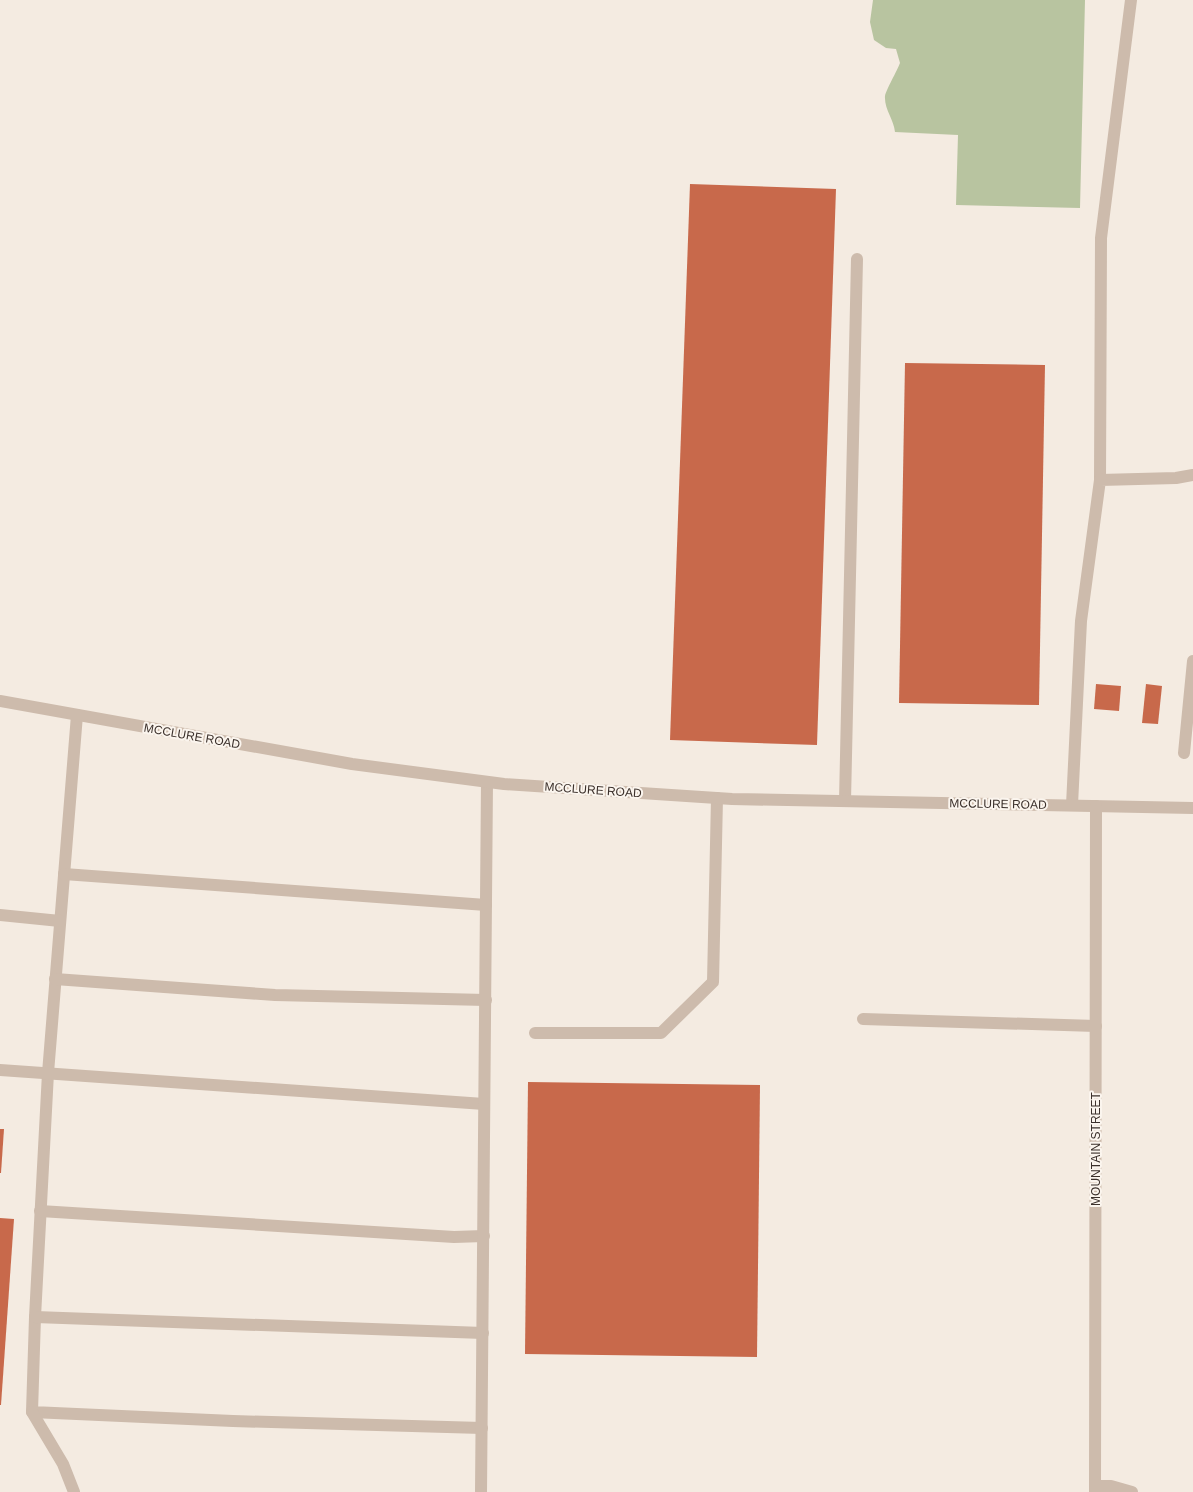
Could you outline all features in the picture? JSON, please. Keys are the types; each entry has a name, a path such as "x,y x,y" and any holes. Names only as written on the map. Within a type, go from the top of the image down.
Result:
{"street":[{"path":"1072,805 1081,621 1100,480 1101,238 1131,0"},
{"path":"845,801 857,258"},
{"path":"1100,480 1176,478 1193,475"},
{"path":"1184,753 1193,661"},
{"name":"MCCLURE ROAD","path":"0,701 352,764 504,784 717,798 1193,808"},
{"path":"74,1492 62,1464 32,1412 48,1073 77,715"},
{"path":"481,1492 487,782"},
{"path":"536,1033 661,1033 713,982 717,798"},
{"name":"MOUNTAIN STREET","path":"1095,1489 1096,806"},
{"path":"64,874 486,905"},
{"path":"0,915 60,921"},
{"path":"55,979 275,995 486,1000"},
{"path":"862,1019 1096,1026"},
{"path":"0,1070 484,1104"},
{"path":"40,1211 454,1237 484,1236"},
{"path":"35,1317 483,1333"},
{"path":"32,1412 233,1421 482,1428"},
{"path":"1095,1489 1111,1486 1132,1492"}],"green space":[{"path":"873,0 1085,0 1080,208 956,205 958,135 895,132 885,96 900,63 896,49 886,48 874,40 870,22"}],"building":[{"path":"690,184 836,189 817,745 670,740"},
{"path":"905,363 1045,365 1039,705 899,703"},
{"path":"1096,684 1121,686 1119,711 1094,709"},
{"path":"1146,684 1162,686 1158,724 1142,723"},
{"path":"528,1082 760,1085 757,1357 525,1354"},
{"path":"0,1129 4,1129 1,1173 0,1173"},
{"path":"0,1218 14,1219 1,1405 0,1405"}]}
